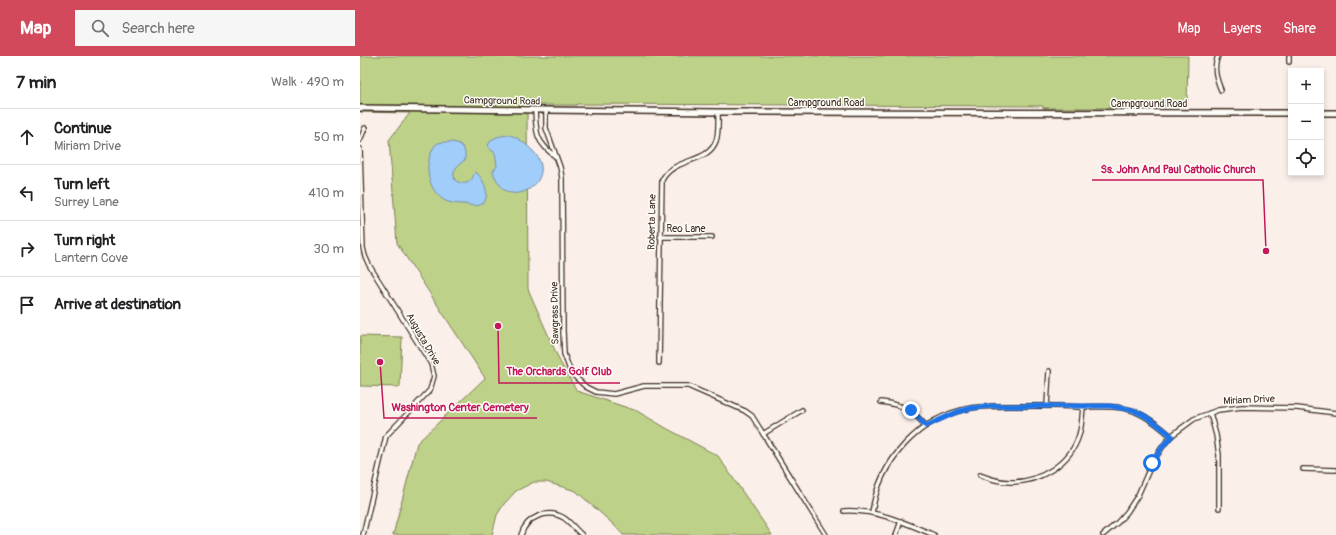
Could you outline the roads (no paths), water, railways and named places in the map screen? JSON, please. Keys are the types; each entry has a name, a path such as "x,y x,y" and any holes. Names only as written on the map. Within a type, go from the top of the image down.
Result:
{"street":[{"path":"1218,56 1216,60 1215,76 1220,90"},
{"path":"1289,56 1289,62"},
{"name":"Campground Road","path":"360,108 718,112 1288,113"},
{"path":"535,110 536,126 540,141 546,150 556,157"},
{"name":"Sawgrass Drive","path":"546,110 546,128 556,152 562,178 564,354 571,373 586,387 605,394 622,393 644,386 688,386 745,411 752,416 826,535"},
{"name":"Roberta Lane","path":"659,363 662,180 670,168 698,157 711,149 716,140 718,112"},
{"path":"1324,113 1336,113"},
{"path":"360,140 365,128"},
{"path":"540,141 549,138"},
{"name":"Augusta Drive","path":"360,149 361,211 363,248 365,256 369,265 430,364 434,376 430,390 386,436 363,535"},
{"name":"Reo Lane","path":"660,238 712,237"},
{"path":"1047,406 1049,372"},
{"path":"881,402 894,404 911,410 926,426"},
{"path":"872,513 876,491 892,459 902,447 926,426 957,412 972,408 1110,406 1133,410 1158,425 1172,436"},
{"path":"980,475 991,479 1018,482 1042,475 1059,466 1070,452 1079,435 1083,407"},
{"name":"Miriam Drive","path":"1103,535 1127,512 1138,495 1158,453 1172,436 1194,419 1226,408 1242,407 1297,408 1336,413"},
{"path":"763,434 802,410"},
{"path":"1210,413 1216,435 1219,455 1218,508"},
{"path":"1303,468 1336,470"},
{"path":"844,511 872,513 901,521 934,535"},
{"path":"521,535 527,523 534,517 544,514 554,514 564,518 582,535"},
{"path":"896,535 901,521"}],"water":[{"path":"510,135 533,151 540,161 541,171 538,180 532,187 524,192 515,193 507,191 500,185 493,171 497,166 495,153 488,146 489,143 494,138"},
{"path":"451,142 461,145 465,153 465,160 458,166 454,173 455,180 460,183 467,183 472,179 475,172 478,174 483,182 486,192 485,201 482,204 473,206 449,202 443,200 433,188 428,170 431,153 438,143"}],"place":[{"name":"Ss. John And Paul Catholic Church","path":"1266,251"},
{"name":"The Orchards Golf Club","path":"498,326"},
{"name":"Washington Center Cemetery","path":"380,362"}]}
